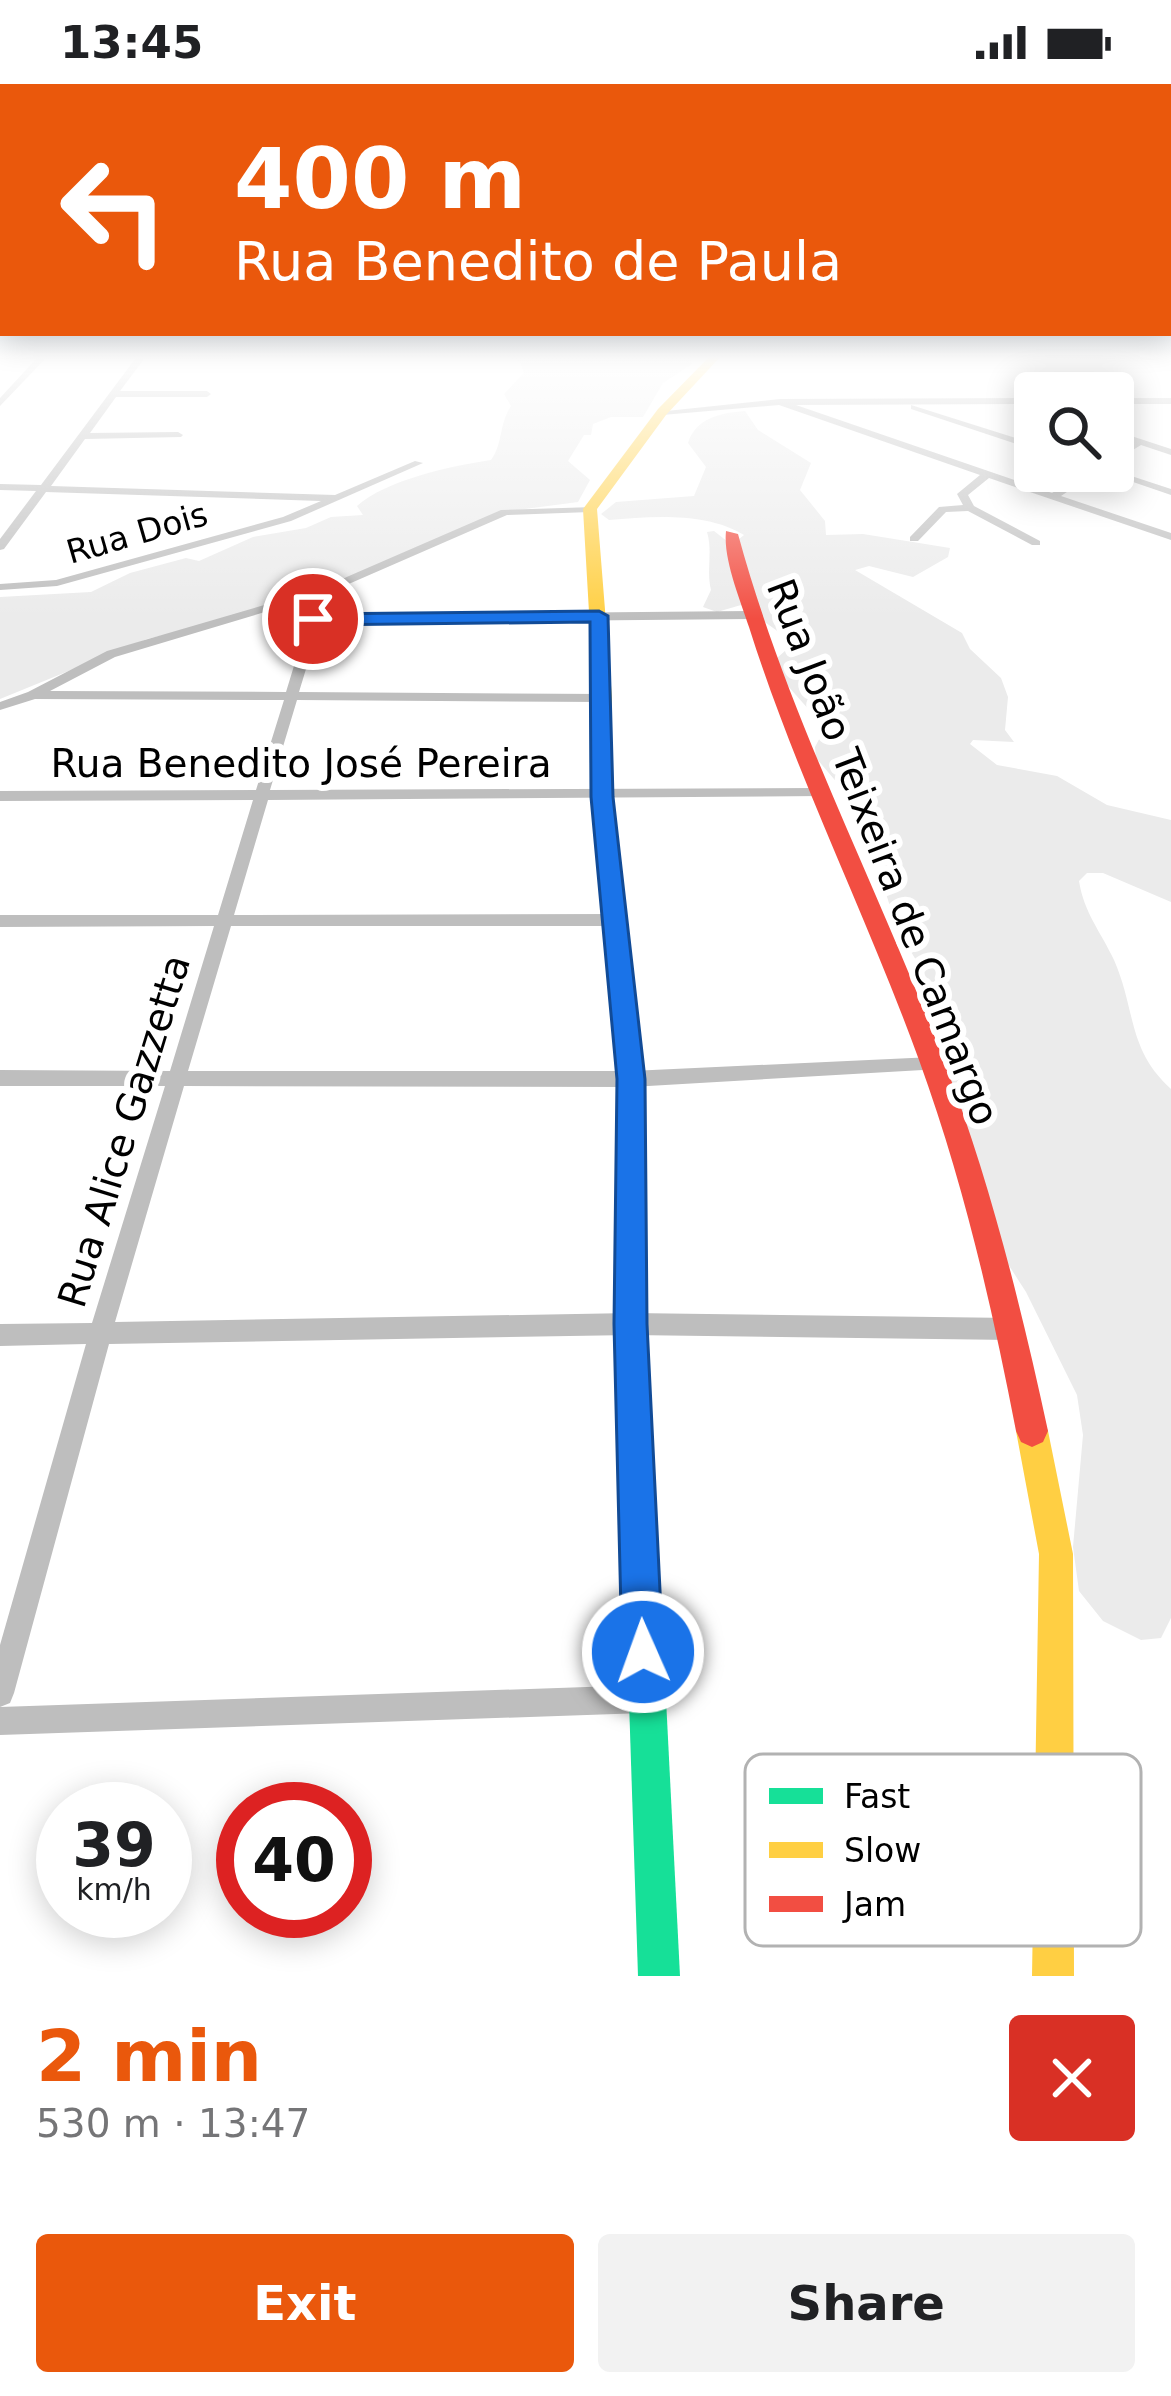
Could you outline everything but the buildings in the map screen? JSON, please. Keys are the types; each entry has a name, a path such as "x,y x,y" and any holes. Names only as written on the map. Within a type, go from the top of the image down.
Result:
{"street":[{"path":"0,547 79,443"},
{"path":"639,443 590,509 603,698 602,797 631,1079 631,1324 658,1976"},
{"path":"897,443 1171,537"},
{"name":"Rua Dois","path":"0,587 58,584 286,519 418,463"},
{"path":"970,508 962,494 986,475"},
{"path":"1134,480 1171,492"},
{"path":"0,488 340,498"},
{"path":"1054,496 1060,492"},
{"path":"914,538 943,509 970,508 1036,543"},
{"path":"0,706 33,695 111,654 323,591 505,512 590,509"},
{"name":"Rua João Teixeira de Camargo","path":"730,534 749,615 817,793 857,878 932,1064 1012,1329 1056,1555 1055,1754"},
{"name":"Rua Alice Gazzetta","path":"0,1693 100,1334 181,1077 323,591"},
{"path":"313,619 749,615"},
{"path":"33,695 603,698"},
{"name":"Rua Benedito José Pereira","path":"0,796 817,793"},
{"path":"0,921 616,920"},
{"path":"0,1078 631,1079 932,1064"},
{"path":"0,1335 631,1324 1012,1329"},
{"path":"0,1721 644,1699"},
{"name":"Rua João Teixeira de Camargo","path":"1054,1946 1054,1976"}],"shaded area":[{"path":"499,443 579,443 568,461 590,480 578,502 502,512 371,571 305,588 261,612 147,639 0,699 0,597 91,592 130,573 186,558 199,561 253,537 306,528 331,517 363,515 357,506 369,497 439,470 491,460"},
{"path":"688,443 779,443 811,463 800,490 825,521 826,535 863,534 950,548 948,557 913,577 869,566 855,570 962,633 970,649 1001,678 1008,697 1005,730 1014,742 973,740 970,744 997,765 1057,776 1107,805 1171,820 1171,902 1103,873 1087,873 1079,881 1121,978 1139,1044 1171,1089 1171,1618 1161,1638 1141,1640 1103,1621 1079,1591 1073,1547 1083,1435 1077,1395 1026,1292 970,1205 941,1103 949,1036 920,993 916,960 897,929 866,829 846,793 816,758 815,747 825,728 773,669 777,658 794,643 741,605 717,612 703,607 711,590 707,532 714,531 732,545 744,535 696,519 609,520 601,514 616,502 694,496 706,467"}],"traffic: fast":[{"path":"631,1303 659,1976"}],"traffic: slow":[{"path":"631,1303 631,1079 602,797 603,698 590,509 639,443"},
{"path":"1032,1431 1056,1554 1055,1754"},
{"path":"1053,1946 1053,1976"}],"traffic: jam":[{"path":"731,534 795,735 948,1106 990,1244 1032,1431"}],"route":[{"path":"313,619 599,616 602,797 631,1079 631,1324 643,1652"}]}
